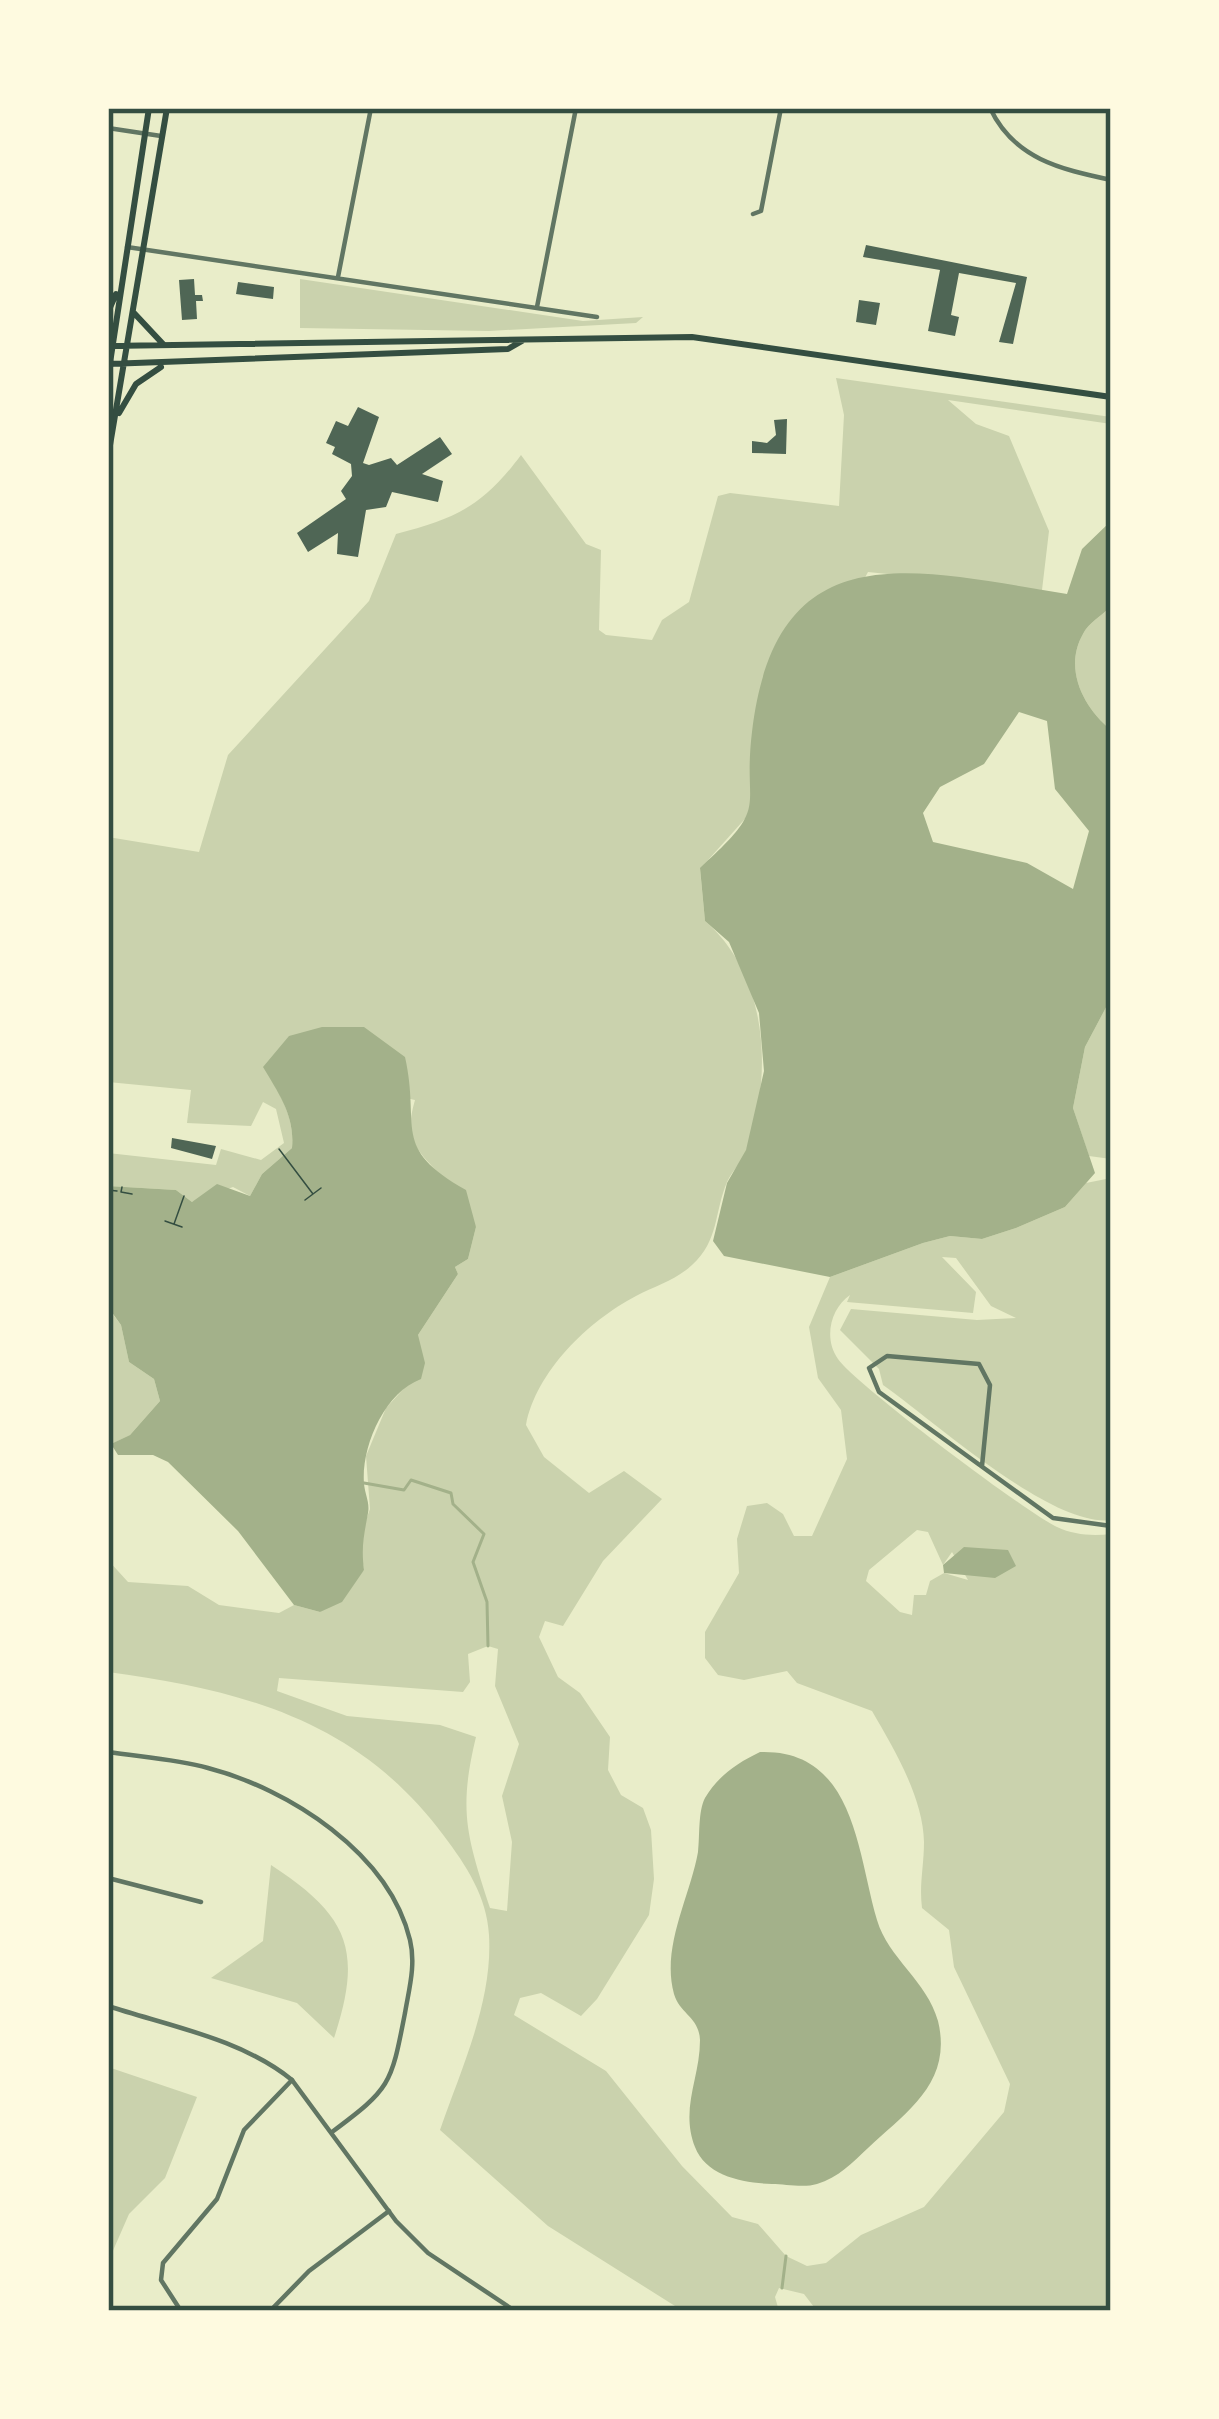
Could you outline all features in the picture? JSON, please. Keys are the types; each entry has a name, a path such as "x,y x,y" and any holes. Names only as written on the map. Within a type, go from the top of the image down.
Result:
{"main road":[{"path":"108,376 149,108"},
{"path":"108,458 166,108"},
{"path":"108,312 121,285"},
{"path":"132,306 138,322 164,344"},
{"path":"111,346 692,337 1111,397"},
{"path":"109,364 508,349 523,341"},
{"path":"115,422 136,384 164,365"}],"street":[{"path":"338,277 371,108"},
{"path":"537,307 577,108"},
{"path":"753,214 760,211 781,108"},
{"path":"990,108 1027,154 1061,169 1111,180"},
{"path":"108,128 161,136"},
{"path":"125,247 597,316"},
{"path":"982,1466 989,1385 980,1364 887,1355 869,1368 879,1392 1054,1518 1111,1526"},
{"path":"108,1752 204,1766 298,1805 341,1840 397,1908 412,1960 393,2072 384,2092 332,2132"},
{"path":"108,1878 201,1902"},
{"path":"108,2006 253,2053 292,2080 389,2211 428,2253 515,2311"},
{"path":"181,2311 161,2280 163,2263 217,2199 244,2130 292,2080"},
{"path":"270,2311 308,2271 389,2211"}],"path":[{"path":"279,1149 313,1194"},
{"path":"305,1199 321,1188"},
{"path":"108,1190 132,1194"},
{"path":"174,1224 184,1196"},
{"path":"165,1221 182,1227"}],"shaded area":[{"path":"300,279 583,321 643,317 636,323 489,331 300,328"},
{"path":"836,378 1111,417 1111,424 948,400 976,424 1009,436 1049,531 1042,590 868,572 753,783 752,811 700,869 705,921 742,969 760,1028 760,1091 746,1151 727,1182 712,1236 701,1256 679,1275 618,1307 583,1334 541,1386 526,1425 544,1457 589,1493 624,1471 662,1499 603,1561 563,1626 545,1621 539,1637 558,1677 580,1693 610,1737 608,1770 621,1795 643,1808 651,1830 654,1879 649,1915 597,1999 581,2016 541,1993 520,1998 514,2015 606,2071 682,2166 732,2217 758,2224 786,2256 807,2266 826,2263 861,2235 924,2207 1004,2112 1010,2084 954,1967 949,1930 922,1908 924,1842 919,1808 872,1711 797,1683 787,1671 744,1680 718,1675 705,1658 705,1632 739,1573 737,1539 747,1506 767,1503 783,1514 794,1536 812,1536 847,1459 841,1410 818,1378 809,1327 830,1277 923,1243 950,1236 982,1239 1016,1228 1065,1207 1086,1183 1111,1178 1111,1520 1086,1518 1058,1507 994,1469 883,1385 879,1369 840,1330 851,1309 977,1320 1016,1318 991,1306 956,1258 942,1257 976,1292 973,1313 847,1302 850,1295 838,1308 830,1333 833,1351 851,1373 1013,1498 1063,1530 1111,1534 1111,2279 1106,2285 1111,2311 817,2311 804,2294 779,2288 775,2297 779,2311 683,2311 548,2226 440,2130 474,2035 489,1960 480,1895 444,1836 375,1764 336,1738 251,1701 108,1672 108,1560 128,1582 188,1586 219,1605 279,1613 294,1605 320,1612 364,1570 359,1539 370,1509 366,1456 386,1408 408,1384 418,1335 458,1274 455,1267 468,1259 476,1227 415,1143 411,1125 415,1100 264,1067 288,1115 292,1148 262,1174 250,1196 233,1187 192,1202 176,1190 108,1186 108,1153 216,1165 221,1149 261,1160 284,1143 276,1109 263,1102 251,1126 187,1123 191,1090 108,1082 108,837 199,852 228,755 369,601 396,534 467,508 494,487 521,455 586,544 601,550 599,630 606,635 652,640 662,620 689,602 718,496 730,493 839,506 844,415","holes":["917,1530 928,1532 943,1565 952,1552 968,1580 944,1573 930,1581 926,1595 914,1595 912,1615 900,1612 866,1581 869,1570","488,1646 498,1649 495,1686 519,1744 502,1796 512,1842 507,1911 490,1908 471,1842 466,1805 476,1737 440,1725 347,1716 277,1691 279,1678 463,1692 470,1682 468,1654"]},
{"path":"1111,521 1111,606 1085,630 1075,661 1085,699 1111,730 1111,998 1085,1047 1073,1108 1095,1173 1065,1207 1016,1228 982,1239 950,1236 923,1243 830,1277 724,1256 713,1241 727,1183 746,1150 764,1071 759,1013 729,942 705,921 700,868 737,831 749,806 752,732 766,667 790,621 822,592 862,578 907,573 1067,594 1082,549","holes":["1019,712 1047,721 1055,789 1089,831 1073,889 1027,863 933,842 923,813 940,787 984,764"]},
{"path":"1111,606 1111,730 1085,699 1075,661 1085,630"},
{"path":"1111,998 1111,1159 1089,1156 1073,1108 1085,1047"},
{"path":"322,1027 364,1027 405,1057 418,1148 442,1175 466,1190 476,1227 468,1259 455,1267 458,1274 418,1335 425,1363 421,1379 396,1396 371,1438 364,1469 368,1509 364,1570 342,1602 320,1612 294,1605 238,1531 168,1462 153,1455 118,1455 111,1444 130,1435 160,1401 154,1379 129,1362 121,1325 108,1307 108,1186 176,1190 192,1202 217,1184 250,1196 262,1174 292,1148 288,1115 263,1067 289,1036"},
{"path":"108,1308 121,1325 129,1362 154,1379 160,1401 130,1435 108,1446"},
{"path":"964,1547 1008,1550 1016,1566 995,1578 944,1573 943,1565"},
{"path":"760,1752 791,1756 816,1767 833,1786 856,1836 882,1934 933,2007 941,2043 932,2079 911,2108 845,2169 812,2185 738,2180 700,2157 689,2119 699,2032 677,2001 671,1976 674,1940 698,1852 703,1803 722,1777"},
{"path":"271,1865 318,1901 343,1938 347,1981 334,2038 297,2003 211,1978 263,1941"},
{"path":"108,2067 197,2097 165,2178 129,2214 108,2262"},
{"path":"108,2262 112,2311 108,2311"}],"building":[{"path":"866,245 1027,277 1013,344 999,342 1016,283 959,273 951,315 959,317 955,336 928,331 940,270 863,257"},
{"path":"194,279 195,295 202,295 203,301 196,301 197,319 182,320 179,280"},
{"path":"238,282 274,287 273,299 236,294"},
{"path":"859,300 880,303 876,325 856,322"},
{"path":"358,407 379,417 363,463 391,458 397,465 440,437 452,454 422,474 443,481 438,502 392,492 386,507 366,510 358,557 337,554 338,533 308,552 297,533 346,499 341,491 352,476 351,464 332,454 335,447 326,443 336,421 348,426"},
{"path":"787,419 786,454 752,453 752,441 767,443 776,435 774,420"},
{"path":"172,1138 216,1146 212,1159 171,1148"}],"waterway":[{"path":"364,1483 404,1490 411,1480 451,1493 453,1504 484,1534 473,1562 487,1602 488,1646"},
{"path":"782,2288 786,2256"}]}
